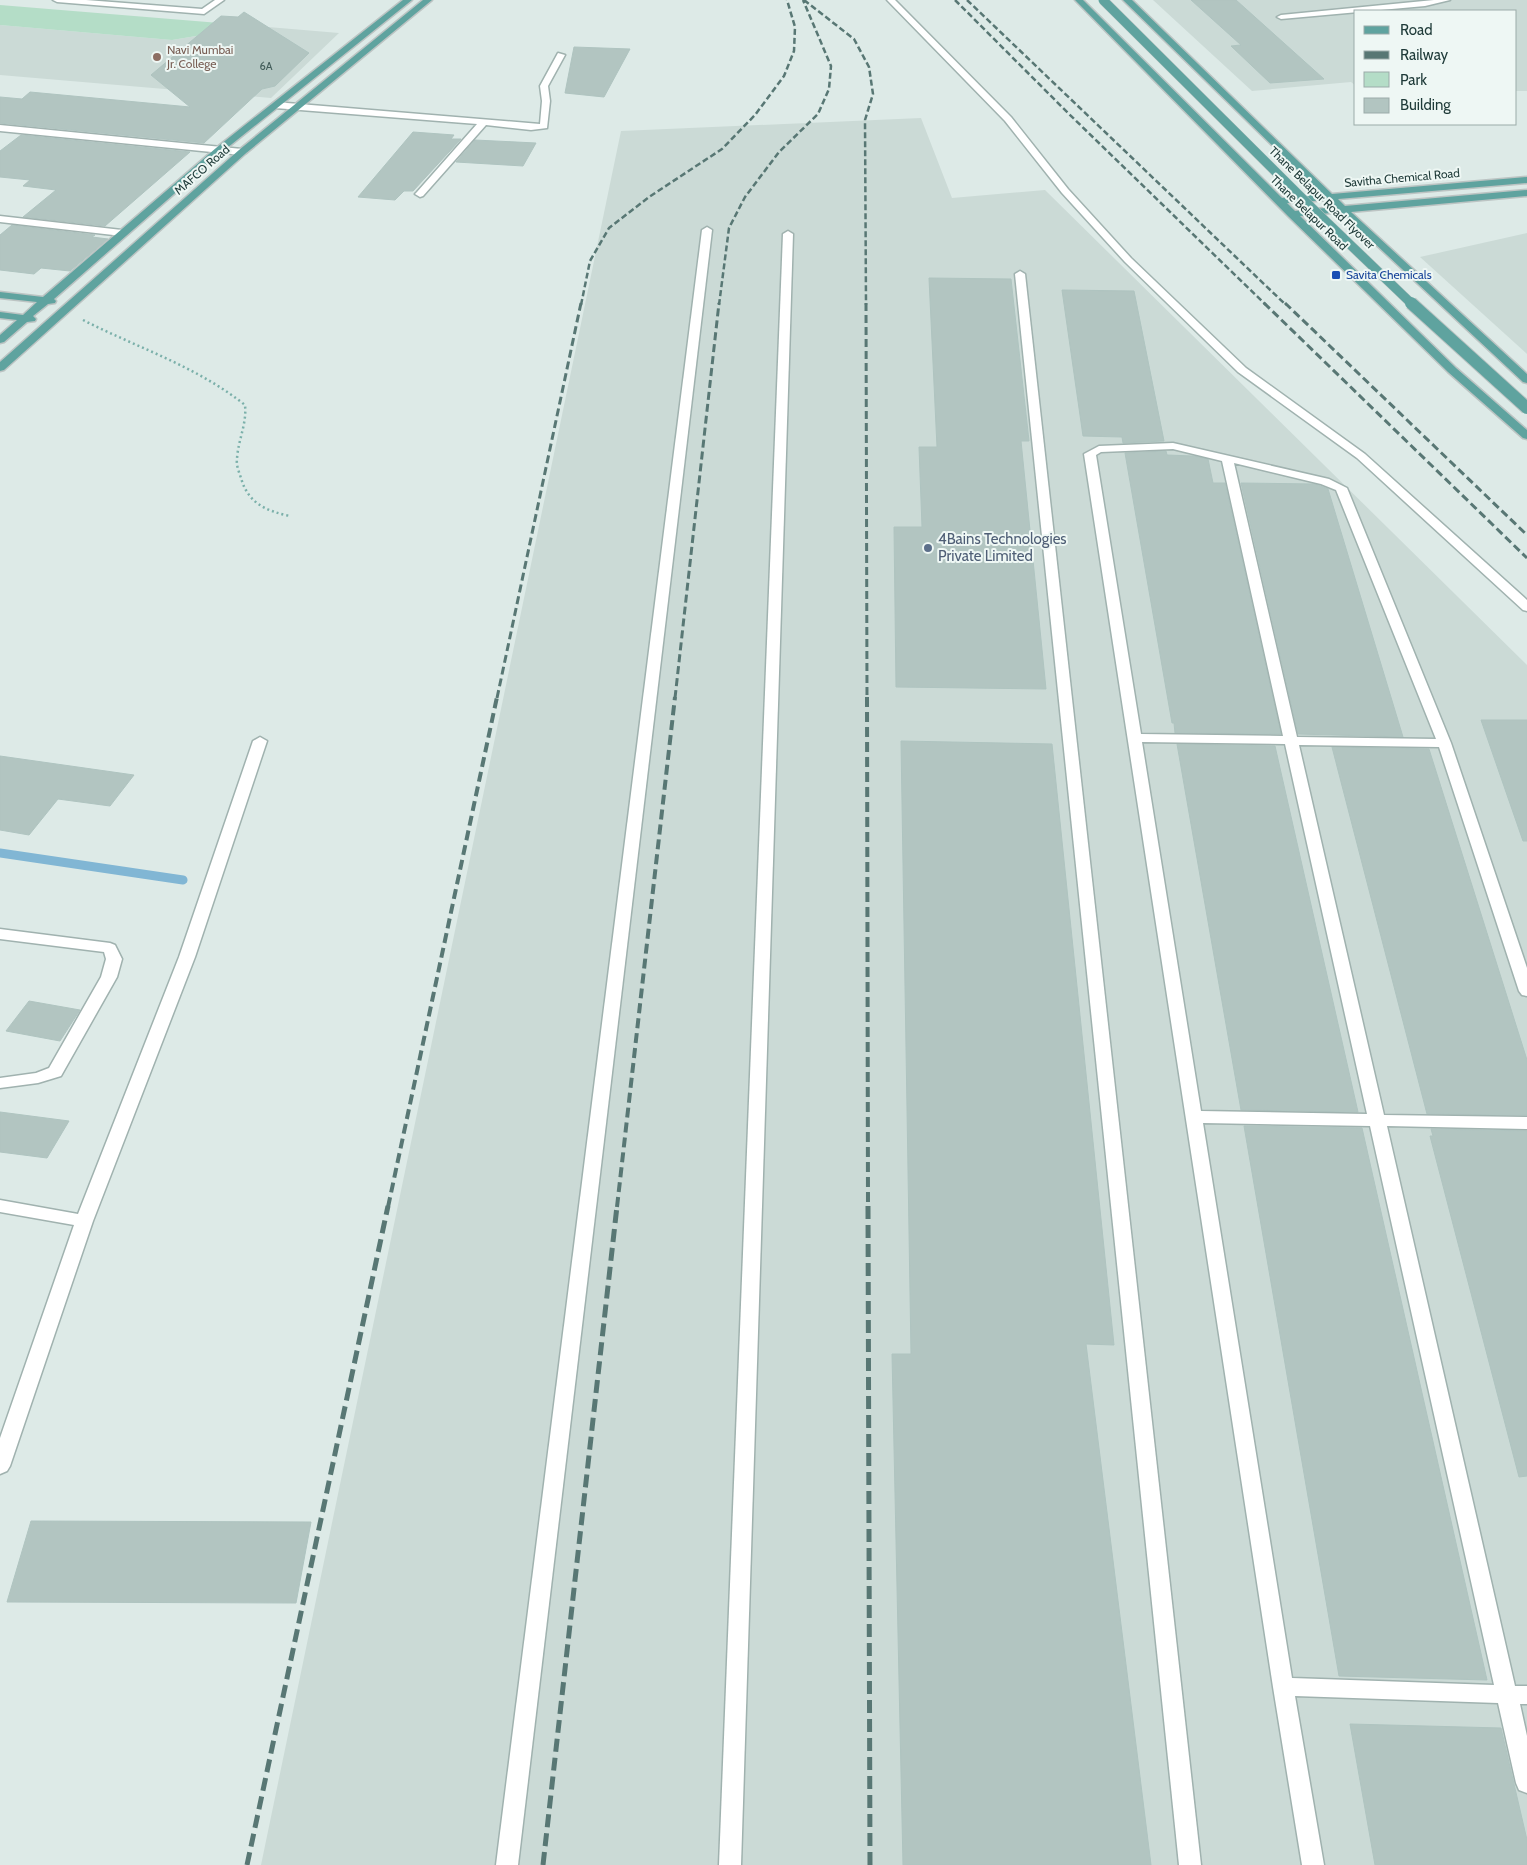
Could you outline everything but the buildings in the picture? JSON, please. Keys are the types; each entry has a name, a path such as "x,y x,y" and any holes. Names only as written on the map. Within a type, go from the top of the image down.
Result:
{"main road":[{"name":"MAFCO Road","path":"0,340 219,150 408,0"},
{"name":"MAFCO Road","path":"0,368 51,320 242,152 428,0"},
{"name":"Thane Belapur Road","path":"1080,0 1278,201 1452,370 1527,436"},
{"name":"Thane Belapur Road Flyover","path":"1104,0 1305,200 1479,366 1527,408"},
{"path":"1127,0 1343,209 1527,380"},
{"name":"Savitha Chemical Road","path":"1278,201 1527,180"},
{"name":"Savitha Chemical Road","path":"1292,214 1527,193"},
{"path":"0,295 44,300 67,306"},
{"path":"0,316 51,320"}],"street":[{"path":"57,0 204,12 220,0"},
{"path":"891,0 1008,119 1065,191 1128,260 1242,370 1361,456 1527,607"},
{"path":"1281,16 1425,4 1446,0"},
{"path":"275,105 531,127 544,126 546,101 544,86 561,54"},
{"path":"420,194 484,122"},
{"path":"0,128 242,152"},
{"path":"0,220 122,233"},
{"path":"507,1865 708,230"},
{"path":"730,1865 788,234"},
{"path":"1020,274 1190,1865"},
{"path":"1313,1865 1283,1687 1090,454 1099,449 1173,446 1325,481 1341,488 1444,743 1527,991"},
{"path":"1226,458 1377,1121 1517,1695 1527,1783"},
{"path":"1134,738 1444,743"},
{"path":"0,1466 5,1434 84,1221 187,957 260,741"},
{"path":"0,934 110,948 114,959 109,977 55,1072 38,1078 0,1082"},
{"path":"1194,1118 1527,1123"},
{"path":"0,1206 84,1221"},
{"path":"1283,1687 1517,1695"}],"path":[{"path":"67,306 86,322 190,369 245,405 247,417 236,459 242,487 256,505 270,512 290,516"}],"shaded area":[{"path":"1153,0 1527,0 1527,91 1517,91 1517,10 1354,10 1354,84 1351,82 1252,91"},
{"name":"Navi Mumbai Jr. College","path":"0,25 172,40 256,26 339,33 271,98 0,75"},
{"path":"921,118 952,198 1045,190 1527,665 1527,1865 261,1865 621,131"},
{"path":"1527,233 1527,354 1420,257"}],"green space":[{"path":"0,5 256,26 172,40 0,25"}],"waterway":[{"path":"0,853 183,880"}],"railway":[{"path":"581,305 590,261 609,228 649,197 722,149 755,115 784,76 794,51 795,27 787,0"},
{"path":"719,305 729,228 745,197 779,152 818,114 829,89 831,66 803,0"},
{"path":"804,0 854,39 869,67 873,94 865,120 866,305"},
{"path":"955,0 1068,113 1266,305"},
{"path":"967,0 1286,305"},
{"path":"497,698 581,303"},
{"path":"675,698 719,303"},
{"path":"866,303 867,698"},
{"path":"1264,303 1527,558"},
{"path":"1285,303 1527,535"},
{"path":"388,1207 497,697"},
{"path":"617,1207 675,697"},
{"path":"867,697 868,1207"},
{"path":"247,1865 388,1206"},
{"path":"543,1865 617,1206"},
{"path":"868,1206 870,1865"}],"place":[{"name":"Navi Mumbai Jr. College","path":"157,57"},
{"name":"Savita Chemicals","path":"1336,275"},
{"name":"4Bains Technologies Private Limited","path":"928,548"}]}
